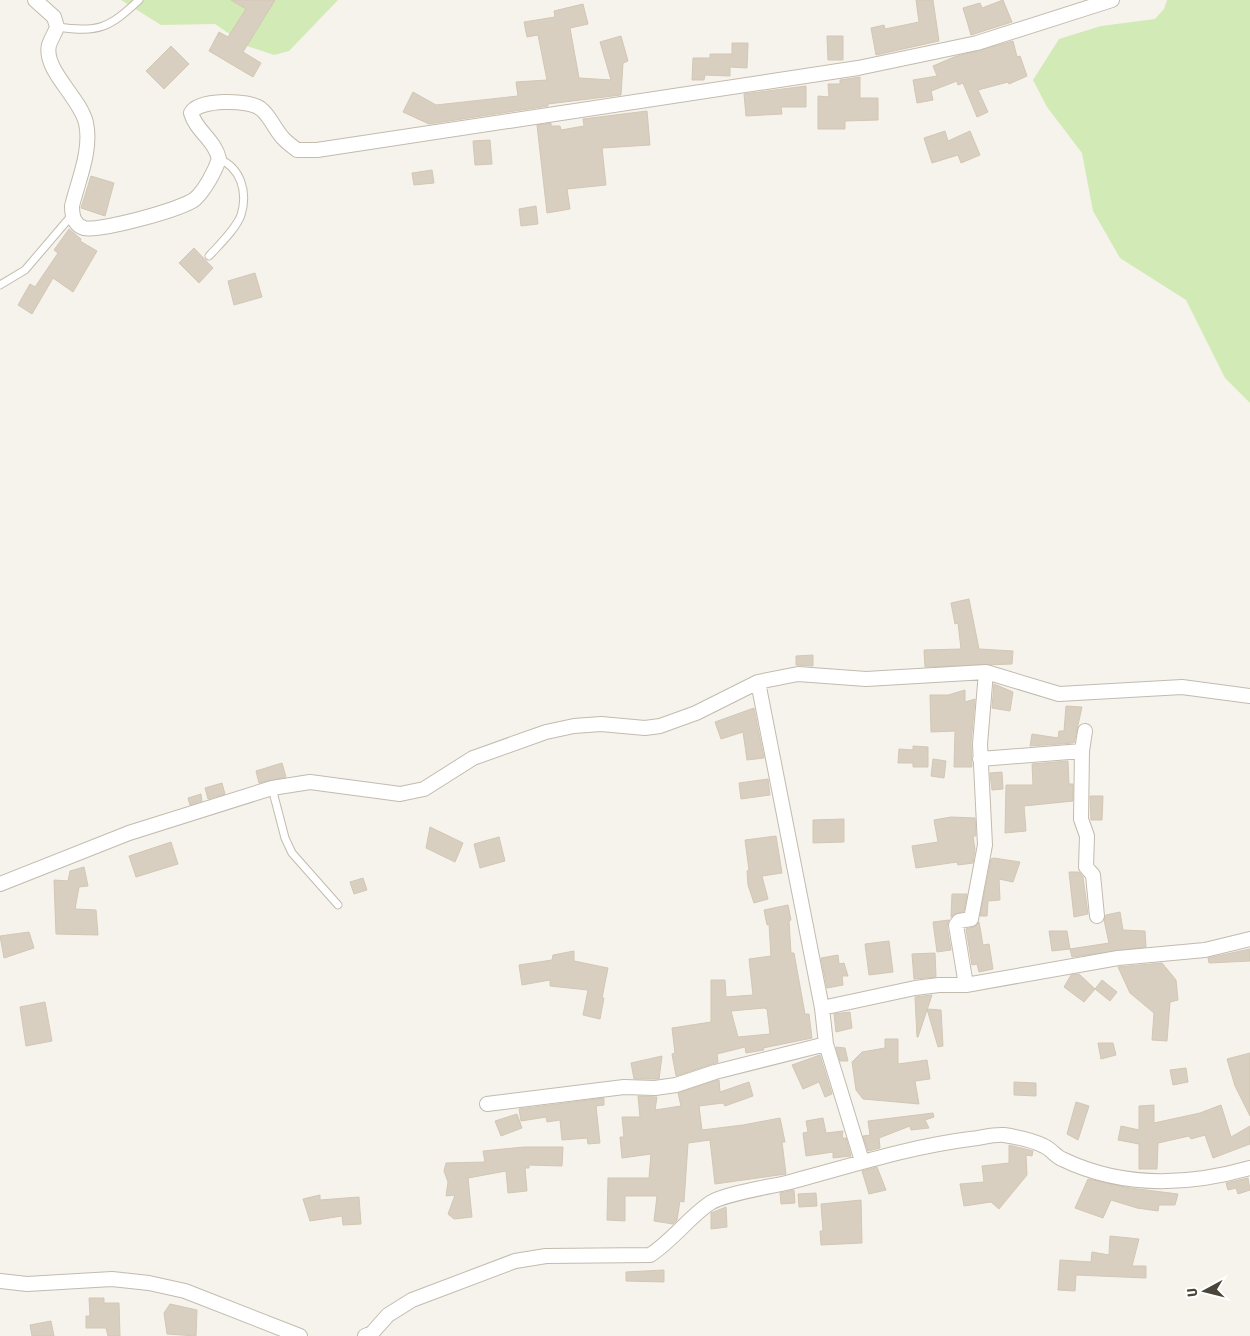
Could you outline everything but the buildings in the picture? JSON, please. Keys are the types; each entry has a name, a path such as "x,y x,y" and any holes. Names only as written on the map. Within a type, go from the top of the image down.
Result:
{"street":[{"path":"35,0 54,17 57,27 50,44 49,58 51,66 74,97 86,122 87,149 72,206 72,216 76,223 83,228 90,229 115,225 190,202 197,197 219,159 217,150 194,122 191,113 197,106 209,103 245,103 260,108 282,138 297,150 317,150 858,68 977,43 1112,0"},
{"path":"966,985 956,925 959,921 971,919 984,859 986,833 980,759 980,728 986,672"},
{"path":"0,884 129,833 272,788 310,782 400,794 412,793 424,789 473,758 546,732 574,726 601,724 645,728 660,726 696,713 758,682 798,674 866,679 986,672 1060,694 1182,688 1250,696"},
{"path":"758,682 822,1008 826,1044 862,1161"},
{"path":"1085,731 1082,752 1081,822 1087,836 1086,867 1094,875 1097,916"},
{"path":"980,759 1082,752"},
{"path":"822,1008 939,984 966,985 1118,958 1205,950 1250,939"},
{"path":"487,1104 624,1087 655,1088 676,1085 714,1072 826,1044"},
{"path":"365,1336 372,1333 388,1315 412,1300 514,1261 546,1256 650,1256 710,1202 862,1161 949,1142 1001,1135 1045,1146 1061,1159 1113,1177 1149,1182 1167,1183 1202,1179 1250,1168"},
{"path":"0,1281 27,1284 112,1279 149,1283 185,1291 300,1336"}],"lane":[{"path":"57,27 83,31 114,23 140,0"},
{"path":"209,256 241,216 241,182 238,172 231,164 219,159"},
{"path":"0,285 25,270 72,216"},
{"path":"272,788 283,829 292,853 338,905"}],"green space":[{"path":"121,0 338,0 289,51 274,55 247,46 215,24 161,25"},
{"path":"1167,0 1250,0 1250,403 1225,378 1186,300 1120,258 1093,211 1082,153 1047,107 1033,80 1059,39 1101,26 1155,19 1164,9"}]}
